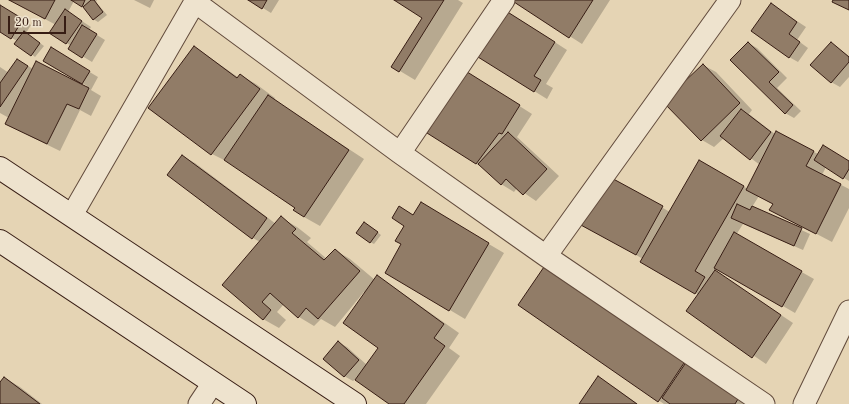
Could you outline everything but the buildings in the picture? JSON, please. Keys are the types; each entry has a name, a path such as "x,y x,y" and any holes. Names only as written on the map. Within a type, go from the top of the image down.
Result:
{"street":[{"path":"400,153 504,0"},
{"path":"546,256 730,0"},
{"path":"72,215 195,1 400,153 546,256 764,404"},
{"path":"0,168 355,404"},
{"path":"0,241 244,404"},
{"path":"804,404 849,311"},
{"path":"199,404 213,383"}]}
